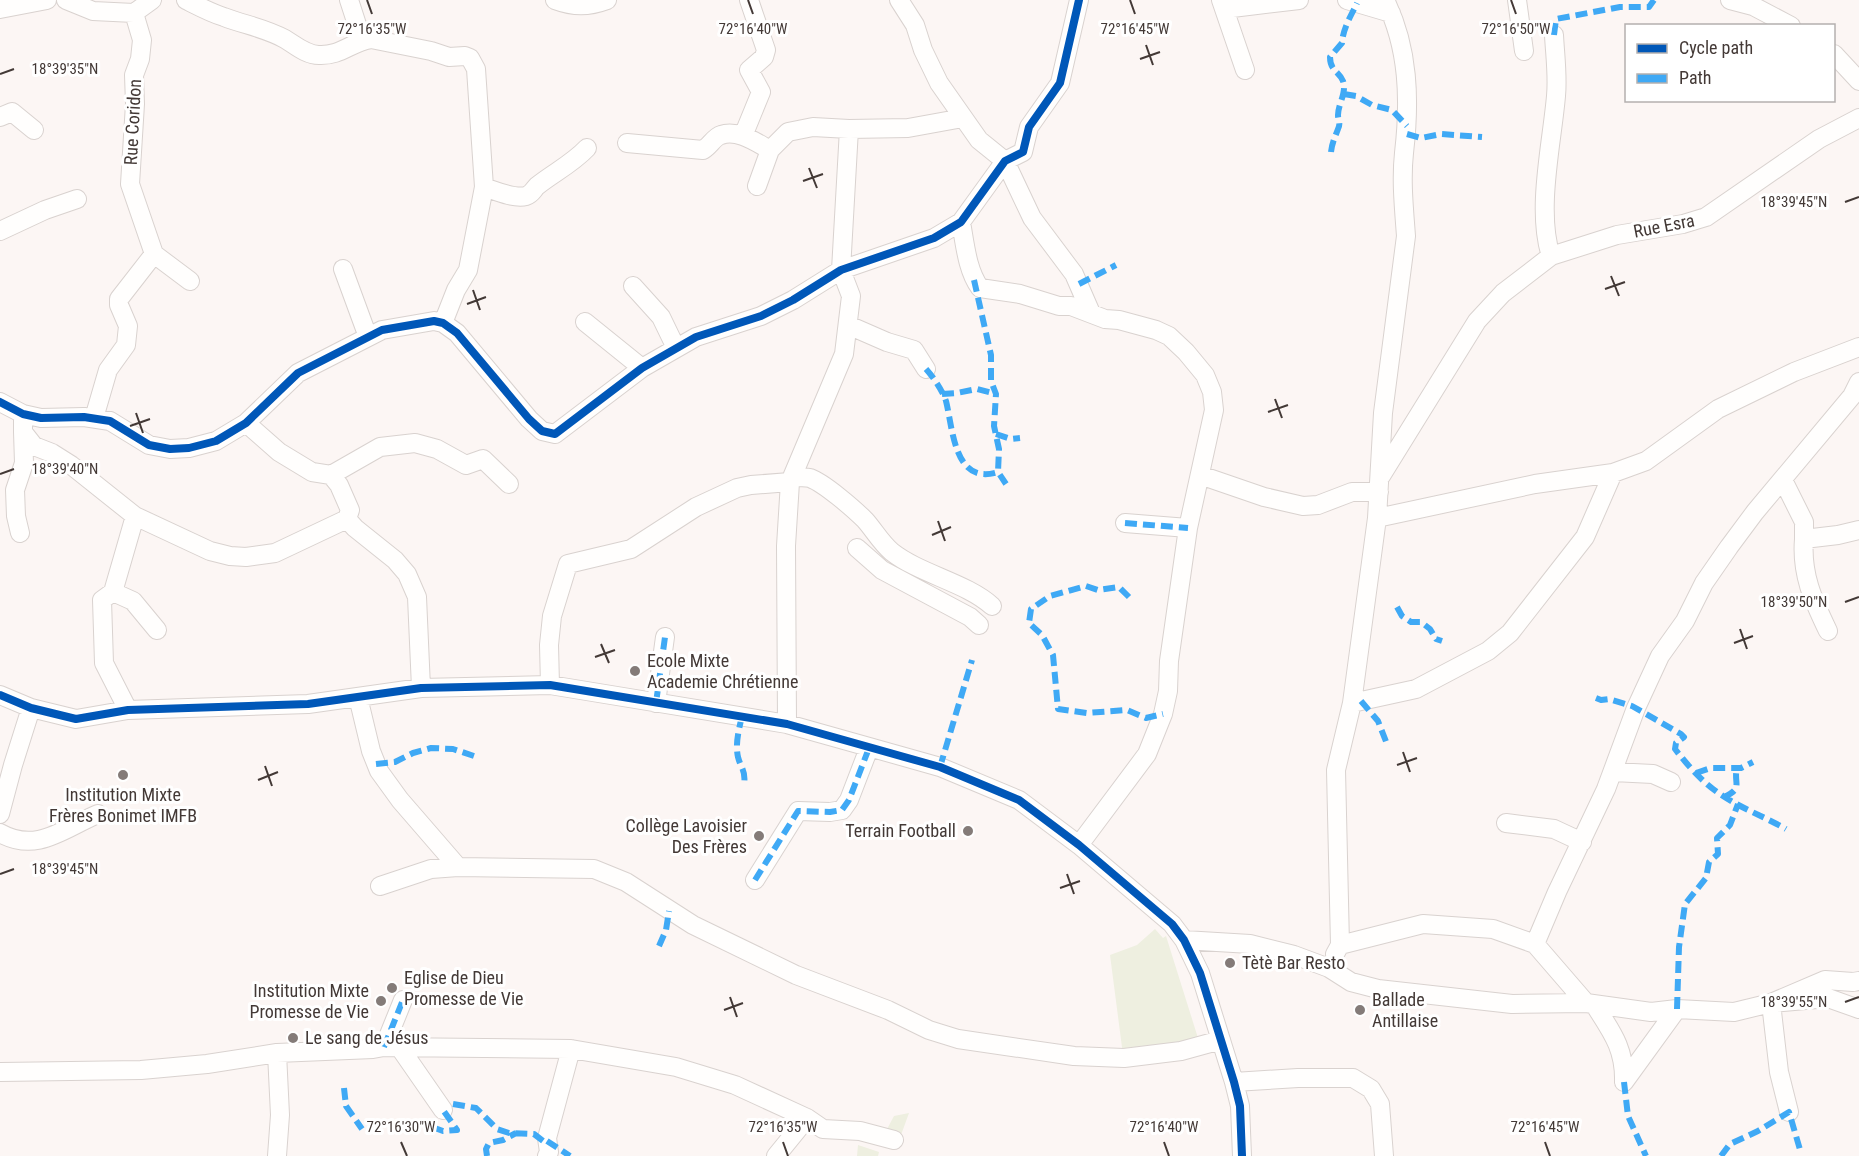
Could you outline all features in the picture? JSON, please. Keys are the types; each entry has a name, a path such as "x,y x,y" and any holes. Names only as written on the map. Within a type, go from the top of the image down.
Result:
{"street":[{"path":"0,9 47,0"},
{"path":"66,0 93,11 134,13 152,0"},
{"path":"186,0 224,17 269,30 302,50 316,55 330,55 344,51 362,40 371,39 431,51 440,55 470,58 476,69 484,188 468,270 456,290 443,323"},
{"path":"349,0 362,40"},
{"path":"555,0 577,7 607,0"},
{"path":"743,136 761,92 752,78 750,68 764,57 766,50 749,0"},
{"path":"899,0 915,26 923,50 939,83 979,140 1005,161 1032,218 1078,281 1091,313"},
{"path":"23,423 40,418 61,416 94,418 110,421 149,445 170,449 189,448 216,441 246,423 298,374 368,337 382,330 434,321 443,323 457,333 529,419 543,430 555,434 642,368 696,337 761,316 793,300 841,270 934,238 961,222 1005,161 1023,152 1029,126 1060,83 1079,0"},
{"path":"1245,70 1223,4 1299,0"},
{"path":"1329,968 1340,945 1336,770 1352,703 1377,518 1383,413 1406,236 1404,186 1408,102 1404,52 1388,6 1347,0"},
{"path":"1517,0 1524,51"},
{"path":"1730,0 1753,6 1787,24"},
{"name":"Rue Coridon","path":"134,13 142,40 140,59 134,75 135,104 130,184 154,255"},
{"path":"1551,256 1545,236 1548,156 1556,93 1554,35"},
{"path":"1835,56 1859,81"},
{"path":"0,117 12,112 34,130"},
{"path":"757,186 770,150 788,132 813,127 908,128 963,118"},
{"name":"Rue Esra","path":"1379,485 1477,321 1503,293 1551,256 1617,235 1683,224 1706,217 1819,139 1859,118"},
{"path":"787,724 786,546 791,479 844,354 851,296 841,270 849,129"},
{"path":"627,143 704,150 722,135 743,136 770,150"},
{"path":"484,188 512,196 530,194 536,187 579,157 587,148"},
{"path":"0,231 45,210 77,199"},
{"path":"961,222 974,280 980,288 1020,294 1059,306 1071,306 1105,319 1119,320 1156,330 1169,336 1186,352 1205,375 1212,392 1214,410 1188,528 1169,661 1168,691 1163,714 1147,754 1079,845"},
{"path":"94,418 108,370 126,345 128,326 119,305 119,299 154,255 190,281"},
{"path":"344,269 368,337"},
{"path":"633,286 661,317 676,348"},
{"path":"585,322 642,368"},
{"path":"848,325 887,342 914,350 926,369"},
{"path":"1377,518 1527,485 1612,473 1646,461 1718,410 1794,372 1859,347"},
{"path":"1535,944 1613,772 1636,708 1660,656 1685,621 1704,583 1755,512 1852,396 1859,382"},
{"path":"0,402 23,423 34,446 52,453 71,465 135,516 210,551 246,557 275,553 347,519 351,512 339,485 331,475"},
{"path":"20,533 16,516 15,490 24,463 23,423"},
{"path":"246,423 279,452 312,472 331,475 380,447 415,443 436,449 466,465 483,459 508,484"},
{"path":"1352,703 1416,689 1488,651 1510,633 1585,537 1612,473"},
{"path":"1200,475 1264,497 1303,506 1318,505 1379,485"},
{"path":"550,685 549,645 552,615 568,564 631,549 696,507 737,488 751,485 810,478 824,486 865,520 876,536 892,552 935,576 983,597 992,606"},
{"path":"1783,480 1804,522 1804,572 1828,631"},
{"path":"128,710 104,663 102,600 113,592 135,516"},
{"path":"347,519 395,560 407,574 417,597 421,688"},
{"path":"1125,523 1188,528"},
{"path":"1804,539 1838,536 1859,530"},
{"path":"856,548 882,570 970,617 979,625"},
{"path":"113,592 133,601 157,630"},
{"path":"656,703 665,637"},
{"path":"0,695 32,708 76,718 128,710 308,704 421,688 550,685 787,724 940,767 1019,800 1079,845 1172,924 1184,940 1200,973 1234,1082 1239,1106 1242,1156"},
{"path":"358,697 371,751 379,771 400,800 458,867"},
{"path":"0,814 32,708"},
{"path":"755,880 798,811 842,810 849,800 869,748"},
{"path":"1613,772 1665,773"},
{"path":"0,833 8,838 32,842 54,837 60,831 98,814"},
{"path":"1506,823 1554,829 1582,842"},
{"path":"380,886 431,869 458,867 594,869 626,882 693,925 796,975 888,1010 929,1030 958,1039 1074,1056 1124,1058 1180,1051 1221,1040"},
{"path":"1340,945 1423,924 1493,929 1535,944 1590,1004 1621,1050 1624,1082 1677,1009"},
{"path":"1184,940 1250,944 1294,955 1329,968 1351,982 1378,989 1512,1004 1590,1004 1651,1012 1677,1009 1734,1012 1771,1003 1828,998 1859,1009"},
{"path":"1771,1003 1826,980 1859,981"},
{"path":"392,1047 403,1000"},
{"path":"1771,1003 1776,1051 1789,1112"},
{"path":"392,1047 443,1110"},
{"path":"0,1072 141,1070 207,1064 277,1053 392,1047 571,1049 676,1067 735,1085 807,1118 823,1129 860,1131 894,1140"},
{"path":"547,1156 549,1152 547,1138 571,1049"},
{"path":"277,1053 280,1115 277,1156"},
{"path":"1234,1082 1298,1078 1353,1078 1371,1089 1380,1104 1384,1156"},
{"path":"776,1156 807,1118"}],"shaded area":[{"path":"1155,929 1163,938 1166,936 1198,1038 1123,1055 1110,955 1137,945"},
{"path":"909,1113 901,1135 886,1131 894,1116"},
{"path":"858,1145 879,1152 878,1156 857,1156"}],"marked path":[{"path":"1554,35 1556,19 1620,7 1649,7 1654,0"},
{"path":"1331,152 1339,125 1338,111 1344,85 1331,65 1330,57 1342,43 1346,27 1357,3"},
{"path":"1344,94 1356,96 1372,105 1392,110 1407,126"},
{"path":"1407,134 1421,138 1441,134 1482,137"},
{"path":"1079,284 1116,265"},
{"path":"974,280 991,355 991,381 996,394 994,426 999,449 998,472"},
{"path":"926,369 938,384 946,401 954,439 964,463 972,471 983,474 998,472 1006,484"},
{"path":"942,394 977,389 996,394"},
{"path":"996,434 1011,439 1020,438"},
{"path":"1125,523 1188,528"},
{"path":"1129,597 1119,587 1098,590 1086,586 1050,596 1031,609 1029,623 1042,635 1053,655 1058,709 1087,713 1127,710 1146,718 1163,714"},
{"path":"1397,607 1402,616 1411,622 1421,622 1430,629 1436,639 1442,641"},
{"path":"656,703 665,637"},
{"path":"940,767 972,660"},
{"path":"1596,698 1609,699 1632,706 1681,734 1684,737 1676,743 1675,749 1703,781 1731,801 1786,829"},
{"path":"1361,701 1378,721 1387,744"},
{"path":"742,716 737,747 744,773 744,785"},
{"path":"376,764 395,762 413,753 431,748 453,749 477,757"},
{"path":"755,880 798,811 842,810 849,800 869,748"},
{"path":"1696,773 1711,768 1741,768 1753,762"},
{"path":"1724,797 1736,788 1737,768"},
{"path":"1677,1009 1679,947 1685,904 1706,878 1709,862 1718,854 1717,838 1730,825 1738,804"},
{"path":"659,946 666,930 669,911"},
{"path":"384,1047 403,1000"},
{"path":"1624,1082 1628,1116 1646,1156"},
{"path":"344,1088 346,1106 362,1129"},
{"path":"453,1104 476,1108 497,1129 509,1133 534,1134 547,1144"},
{"path":"432,1127 443,1131 457,1130 443,1110"},
{"path":"1721,1156 1730,1144 1758,1131 1789,1112 1801,1153"},
{"path":"487,1156 486,1149 489,1143 503,1140 516,1133"},
{"path":"547,1141 570,1156"}],"cycle path":[{"path":"0,402 23,414 41,418 84,417 110,421 149,445 170,449 189,448 216,441 246,423 298,373 382,330 434,321 443,323 457,333 529,419 542,431 555,434 642,368 696,337 761,316 793,300 841,270 934,238 961,222 1005,161 1023,152 1029,127 1060,83 1079,0"},
{"path":"0,695 31,708 76,719 128,710 308,704 421,688 550,685 787,724 940,767 1019,800 1079,845 1172,924 1184,940 1200,973 1234,1082 1240,1106 1242,1156"}],"place":[{"name":"Ecole Mixte Academie Chrétienne","path":"635,671"},
{"name":"Institution Mixte Frères Bonimet IMFB","path":"123,775"},
{"name":"Terrain Football","path":"968,831"},
{"name":"Collège Lavoisier Des Frères","path":"759,836"},
{"name":"Tètè Bar Resto","path":"1230,963"},
{"name":"Eglise de Dieu Promesse de Vie","path":"392,988"},
{"name":"Institution Mixte Promesse de Vie","path":"381,1001"},
{"name":"Ballade Antillaise","path":"1360,1010"},
{"name":"Le sang de Jésus","path":"293,1038"}]}
